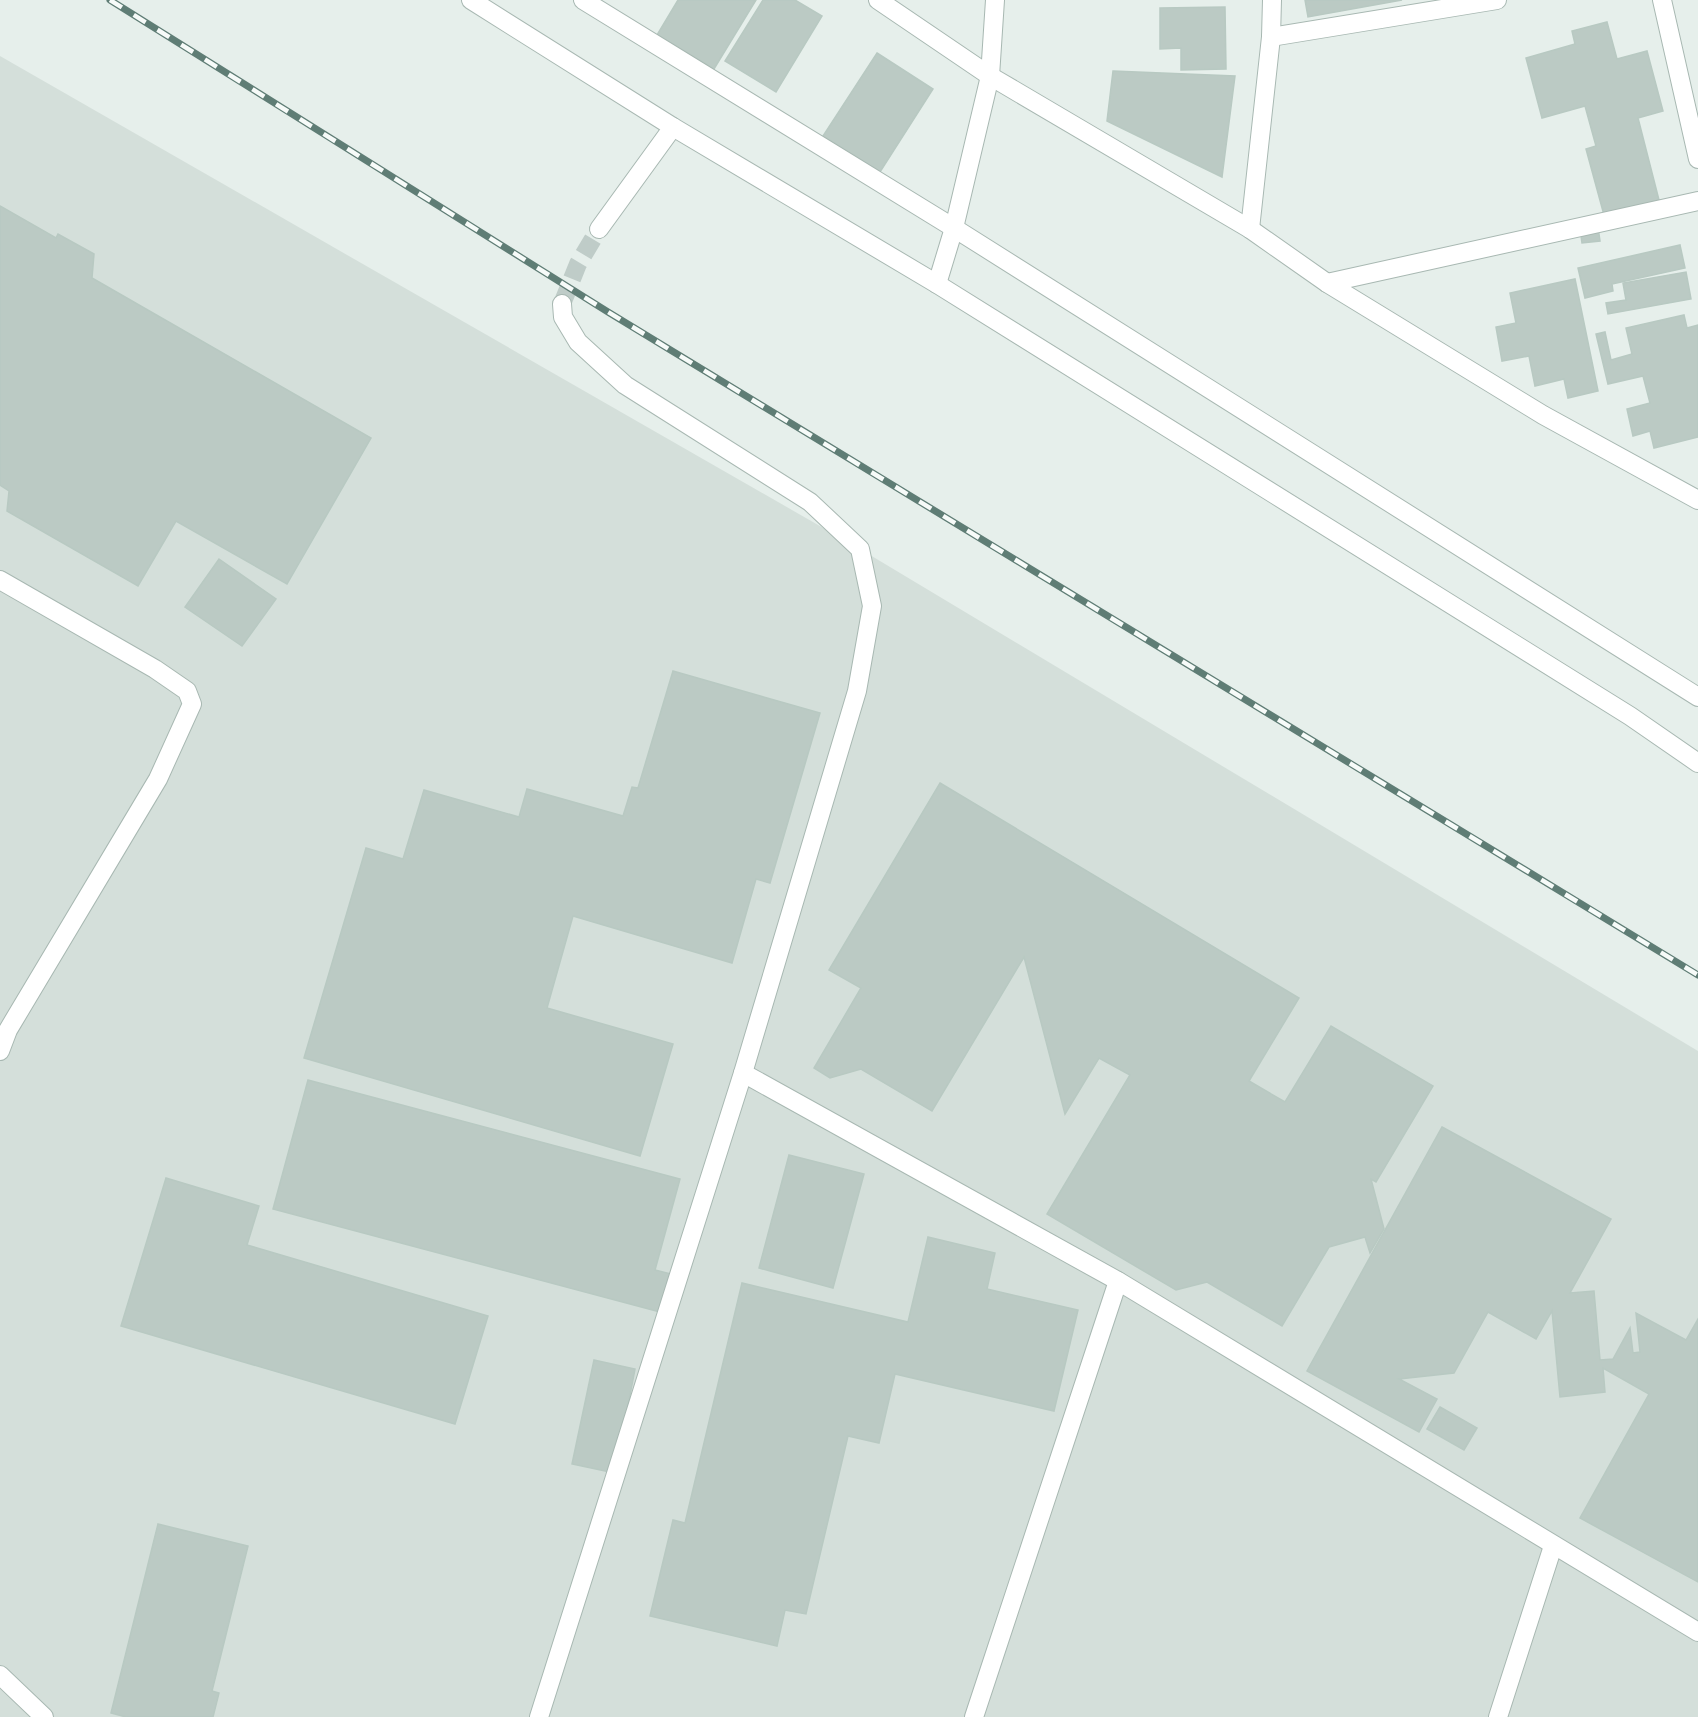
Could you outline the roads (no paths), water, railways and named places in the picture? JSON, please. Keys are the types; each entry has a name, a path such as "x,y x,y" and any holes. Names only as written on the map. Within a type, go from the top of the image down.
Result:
{"street":[{"path":"471,0 673,127 937,284 1630,716 1698,763"},
{"path":"583,0 954,228 1698,697"},
{"path":"878,0 990,76 1250,229 1327,283 1543,415 1698,500"},
{"path":"937,284 954,228 990,76 995,0"},
{"path":"1250,229 1272,37 1272,0"},
{"path":"1272,37 1497,0"},
{"path":"1662,0 1698,159"},
{"path":"599,229 673,127"},
{"path":"1327,283 1698,201"},
{"path":"539,1717 743,1073 857,691 872,606 860,549 810,502 625,386 578,342 563,317 562,304"},
{"path":"0,580 155,669 187,691 192,704 158,779 4,1027 0,1051"},
{"path":"743,1073 1118,1281 1698,1632"},
{"path":"974,1717 1118,1281"},
{"path":"1498,1717 1553,1546"},
{"path":"0,1675 23,1708 44,1717"}],"tunnel":[{"path":"562,304 578,264 599,229"}],"railway":[{"path":"110,0 608,312 1698,975"}]}
